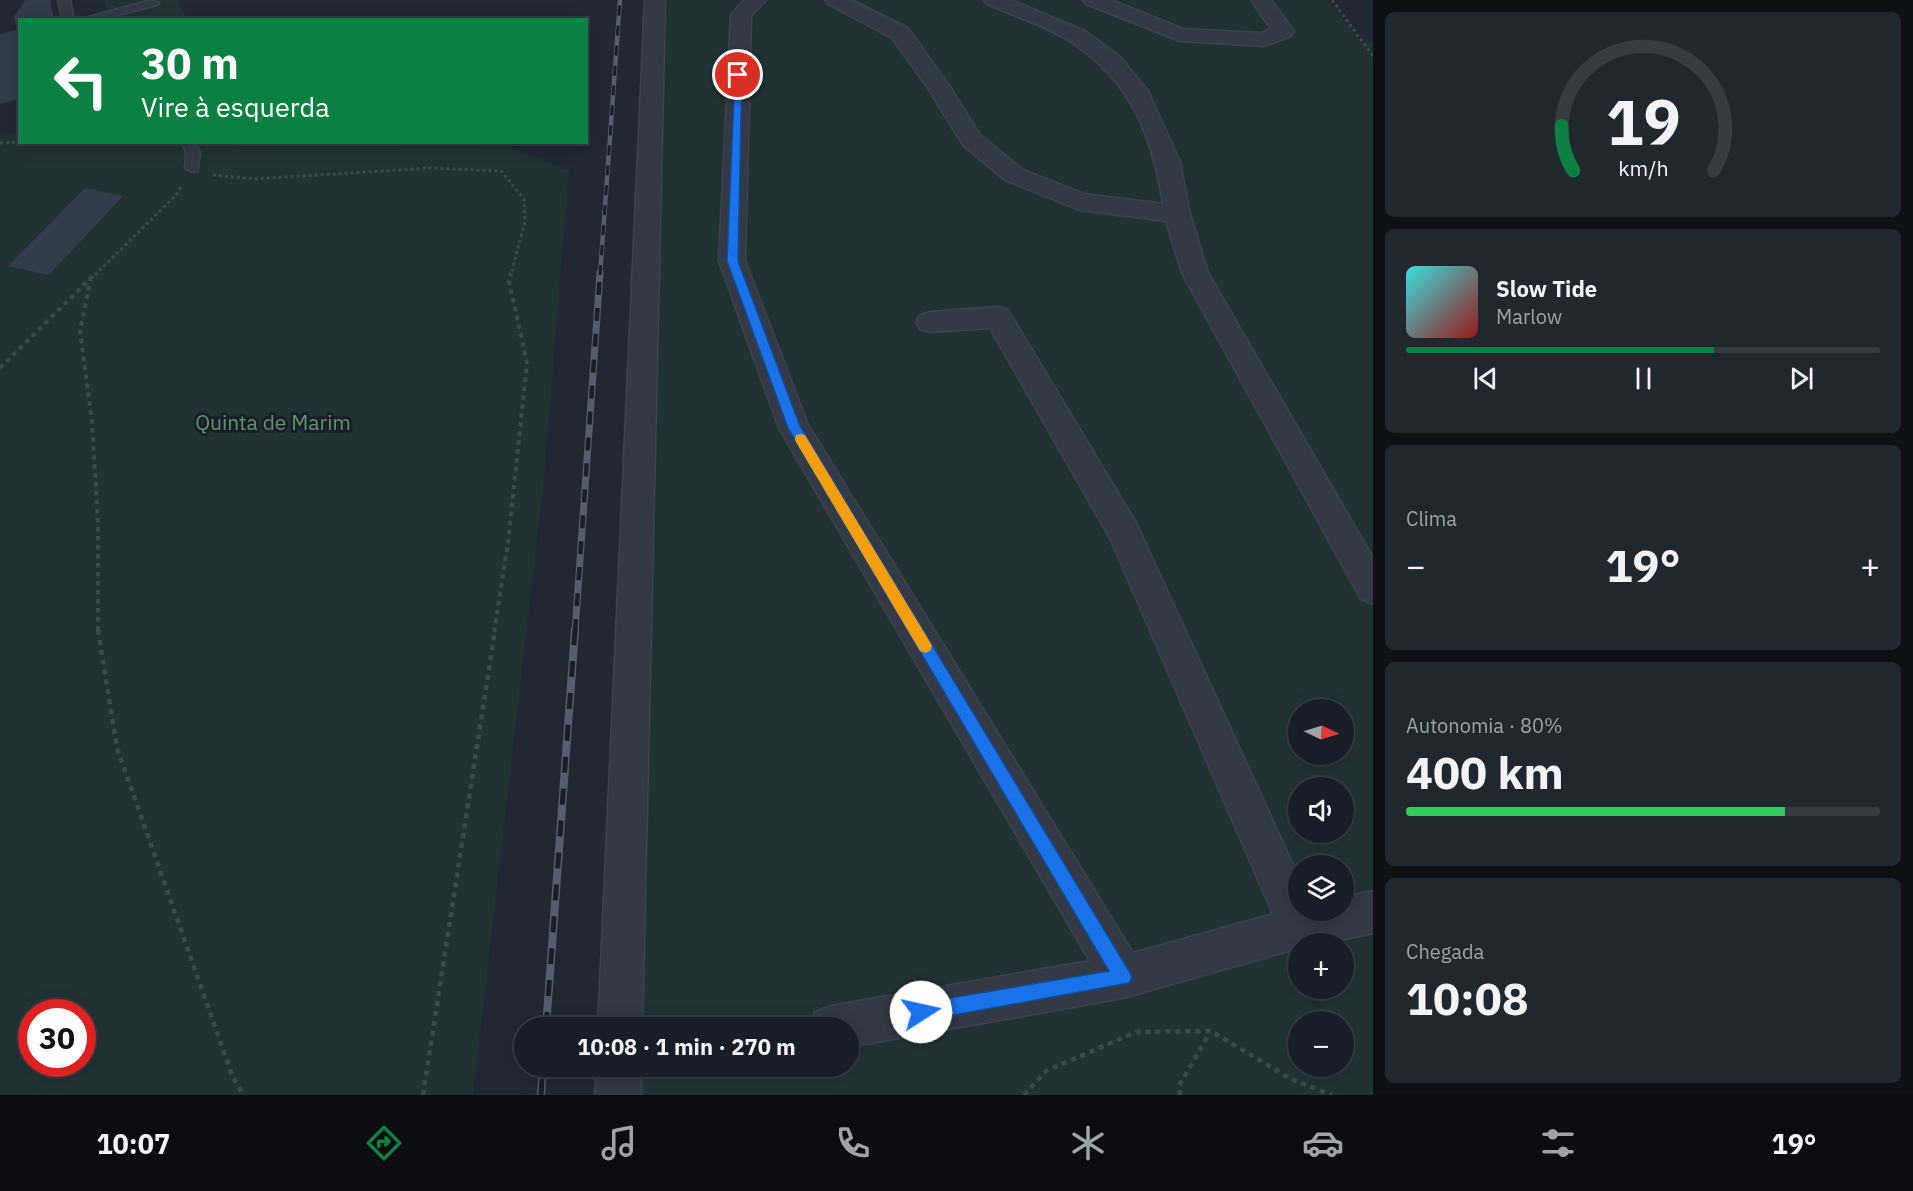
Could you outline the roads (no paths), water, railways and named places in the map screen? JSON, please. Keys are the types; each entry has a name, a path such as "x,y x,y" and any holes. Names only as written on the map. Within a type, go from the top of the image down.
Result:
{"street":[{"path":"620,1017 655,0"},
{"path":"756,0 741,15 732,261 790,416 800,438 1123,977"},
{"path":"835,0 900,33 939,87 971,140 1014,175 1080,202 1177,214"},
{"path":"994,0 1077,36 1112,62 1140,96 1168,162 1177,214 1195,273 1373,589"},
{"path":"1093,0 1180,35 1264,40 1282,31 1261,0"},
{"path":"930,322 999,317 1124,533 1300,927"},
{"path":"859,1023 1123,977 1300,927 1373,912"},
{"path":"618,1095 619,1077"}],"lane":[{"path":"64,0 68,18"},
{"path":"92,18 154,5"},
{"path":"190,144 193,154 192,168"}],"railway":[{"path":"600,275 620,0"},
{"path":"575,632 600,273"},
{"path":"547,1017 575,630"},
{"path":"541,1095 542,1077"}],"park label":[{"name":"Quinta de Marim","path":"273,423"}]}
